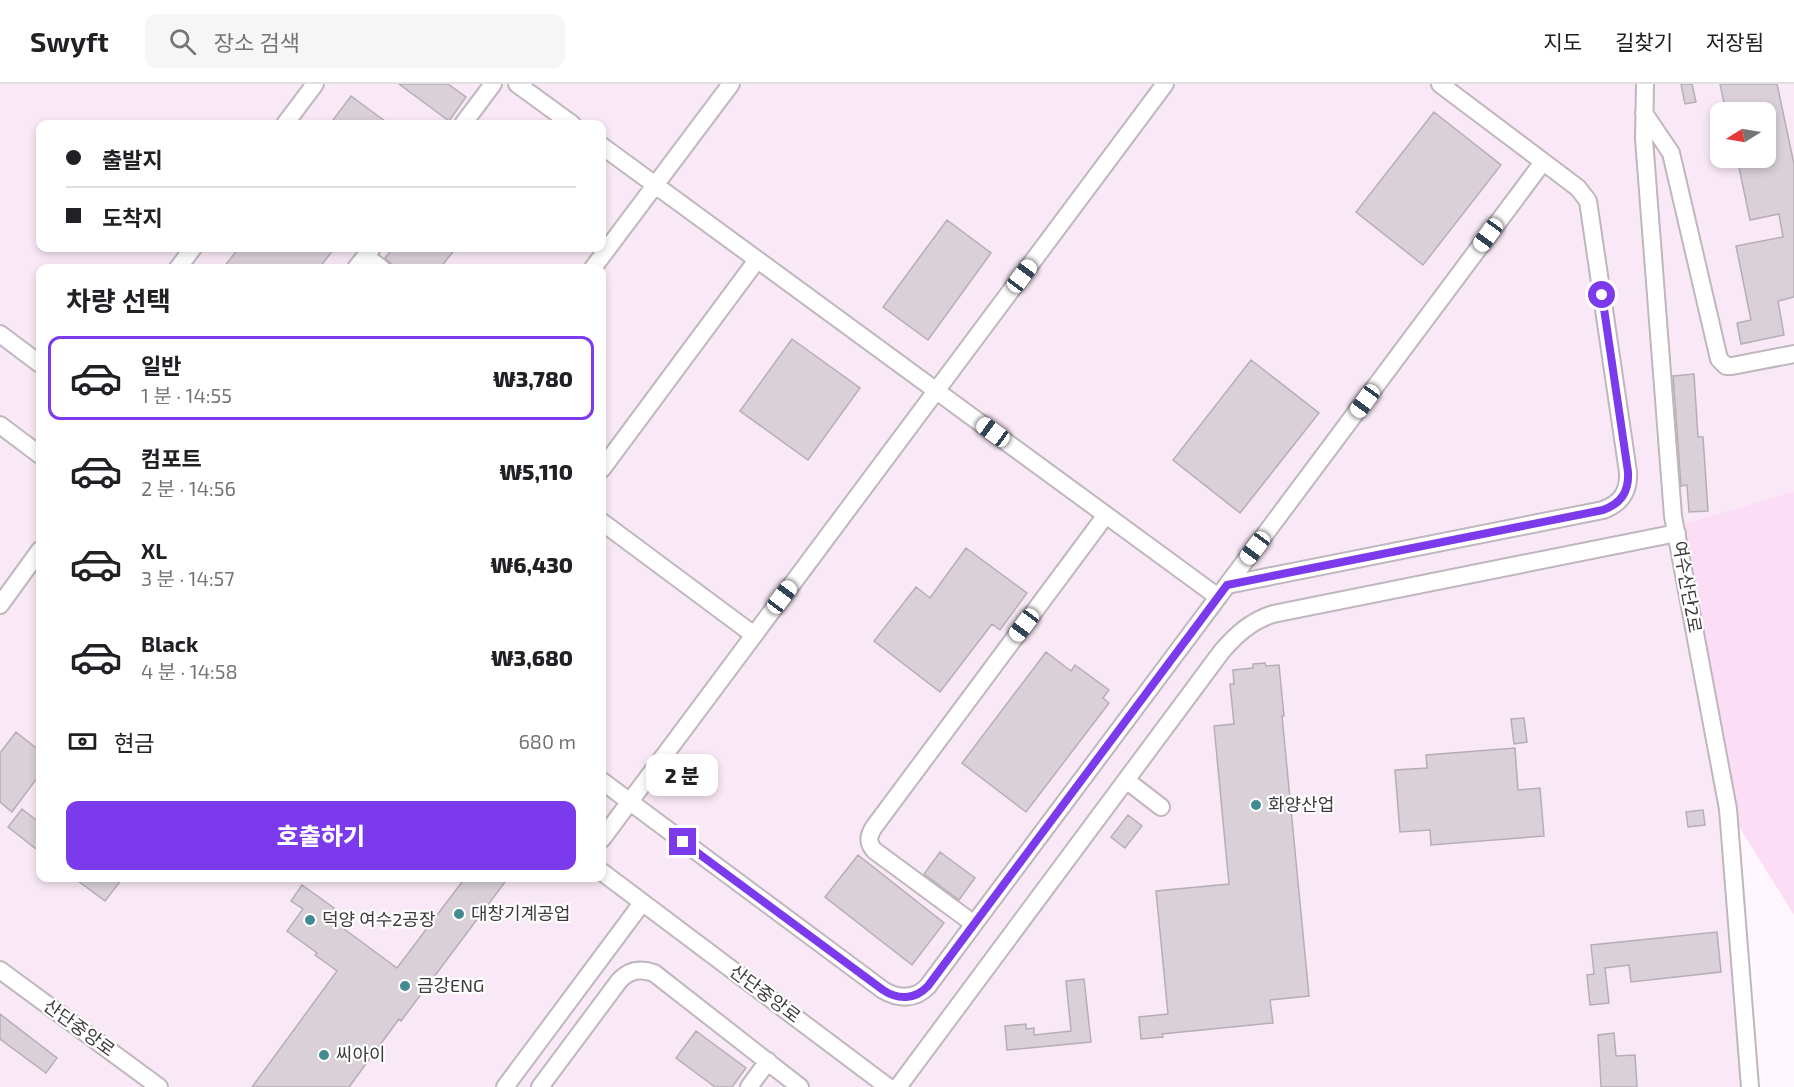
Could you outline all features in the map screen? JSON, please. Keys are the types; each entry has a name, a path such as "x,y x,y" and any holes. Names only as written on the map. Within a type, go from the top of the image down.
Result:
{"street":[{"path":"288,120 315,84"},
{"path":"466,120 493,84"},
{"path":"517,84 566,120"},
{"path":"606,251 731,84"},
{"path":"606,834 1165,84"},
{"path":"606,149 1106,515 1223,591 1603,510 1616,504 1624,496 1628,485 1628,472 1588,201 1578,188 1440,84"},
{"name":"여수산단2로","path":"1645,84 1644,139 1673,516 1728,809 1750,1087"},
{"path":"1644,113 1671,153 1719,359 1726,366 1732,366 1794,354"},
{"path":"606,784 883,990 905,997 921,993 1543,162"},
{"path":"606,464 757,260"},
{"path":"0,334 36,361"},
{"path":"0,425 36,451"},
{"path":"974,924 875,851 869,842 869,837 874,827 1106,515"},
{"path":"606,525 754,635"},
{"path":"897,1087 1222,651 1243,629 1261,618 1285,612 1677,533"},
{"path":"0,605 36,556"},
{"path":"1126,780 1161,807"},
{"name":"산단중앙로","path":"606,875 888,1087"},
{"path":"505,1087 642,903"},
{"name":"산단중앙로","path":"0,970 159,1087"},
{"path":"540,1087 619,981 627,973 639,970 654,973 800,1087"},
{"path":"749,1087 768,1061"}],"shaded area":[{"path":"0,84 1794,84 1794,491 1687,523 1677,533 1728,809 1750,1087 0,1087"},
{"path":"1794,491 1794,915 1728,809 1677,533 1687,523"}],"building":[{"path":"399,84 448,84 466,97 448,120"},
{"path":"1681,84 1692,84 1696,102 1685,104"},
{"path":"1720,84 1777,84 1794,164 1794,297 1778,301 1784,335 1741,344 1737,323 1751,320 1736,246 1783,237 1779,214 1750,220 1739,168 1776,168 1776,102 1724,102"},
{"path":"351,96 384,120 333,120"},
{"path":"1434,112 1501,165 1423,265 1356,212"},
{"path":"947,220 991,253 928,340 883,307"},
{"path":"236,252 332,252 322,264 226,264"},
{"path":"390,252 453,252 443,264 392,264 385,258"},
{"path":"792,339 860,388 808,460 740,411"},
{"path":"1251,360 1319,413 1240,513 1173,460"},
{"path":"1694,374 1698,437 1703,437 1708,511 1689,512 1687,485 1681,486 1673,376"},
{"path":"966,548 1027,593 1000,630 992,624 940,692 874,641 916,587 930,598"},
{"path":"1046,652 1071,671 1075,665 1109,690 1103,698 1109,703 1026,812 962,763"},
{"name":"화양산업","path":"1265,663 1266,666 1279,665 1309,996 1270,1000 1273,1023 1162,1034 1163,1037 1141,1039 1139,1017 1168,1014 1156,891 1229,884 1214,726 1234,724 1230,684 1234,684 1233,670 1253,668 1253,664"},
{"path":"1524,718 1527,742 1514,744 1511,719"},
{"path":"16,732 36,748 36,779 12,812 0,802 0,753"},
{"path":"1515,748 1518,790 1540,788 1544,836 1431,845 1430,830 1400,832 1395,770 1427,768 1426,755"},
{"path":"22,809 36,820 36,849 8,827"},
{"path":"1703,810 1705,825 1688,827 1686,812"},
{"path":"1128,815 1142,826 1125,848 1111,837"},
{"path":"940,852 975,878 959,900 924,874"},
{"path":"858,855 944,923 912,965 825,897"},
{"path":"79,882 120,882 105,901"},
{"path":"462,882 505,882 349,1087 252,1087 337,971 287,931 303,909 291,901 302,885 334,908 328,917 397,968"},
{"path":"1717,932 1721,972 1631,982 1629,965 1605,968 1609,1003 1590,1005 1587,975 1594,974 1591,945"},
{"path":"1084,979 1091,1042 1007,1050 1005,1026 1026,1024 1026,1029 1034,1028 1034,1035 1071,1031 1066,981"},
{"path":"0,1014 57,1058 46,1073 0,1039"},
{"path":"696,1031 746,1068 732,1087 715,1087 676,1058"},
{"path":"1614,1033 1616,1056 1635,1055 1637,1087 1601,1087 1598,1035"}],"place":[{"name":"화양산업","path":"1256,805"},
{"name":"대창기계공업","path":"459,914"},
{"name":"덕양 여수2공장","path":"310,920"},
{"name":"금강ENG","path":"405,986"},
{"name":"씨아이","path":"324,1055"}],"route":[{"path":"683,842 887,993 911,997 921,993 1227,585 1603,510 1624,496 1628,485 1628,472 1602,295"}]}
